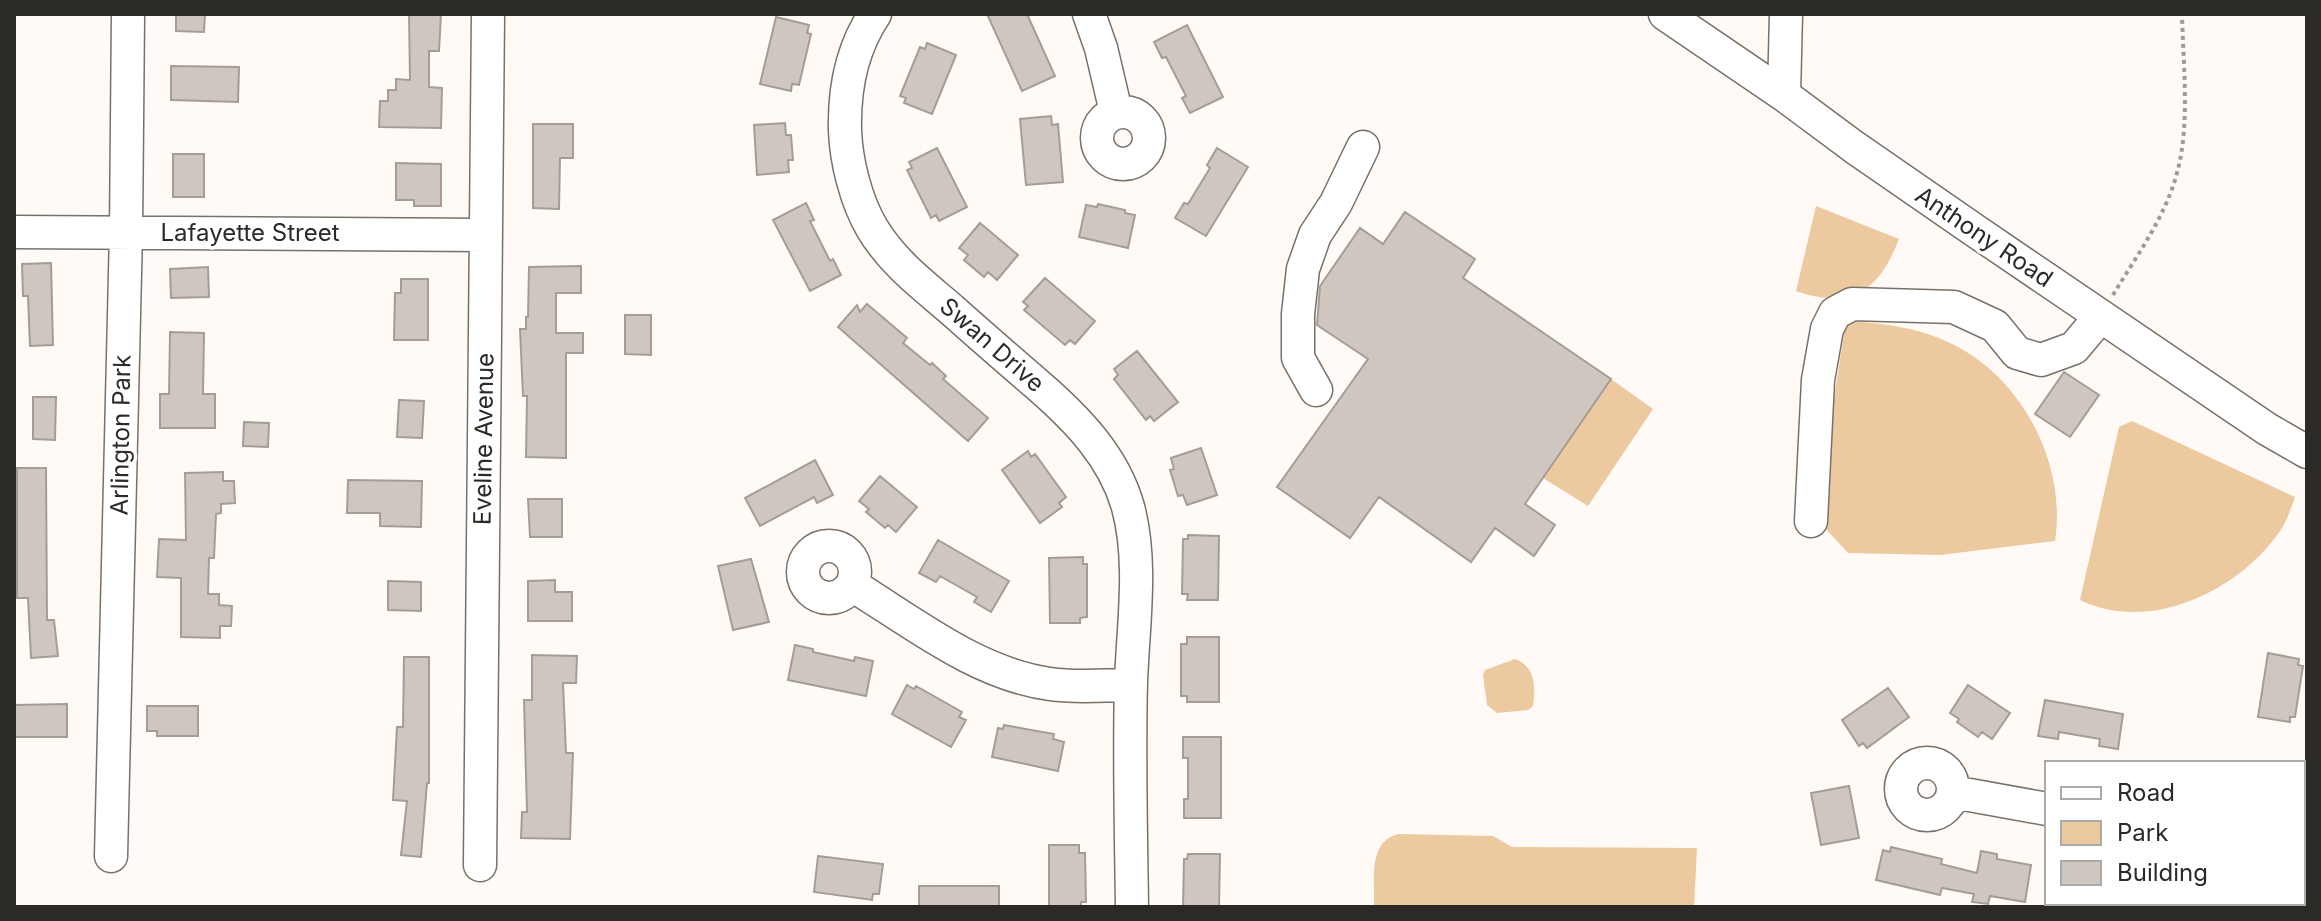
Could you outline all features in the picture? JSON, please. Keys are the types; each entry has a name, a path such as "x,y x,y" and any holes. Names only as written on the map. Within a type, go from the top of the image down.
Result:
{"street":[{"name":"Arlington Park","path":"111,856 126,232 128,14"},
{"name":"Eveline Avenue","path":"480,865 488,14"},
{"name":"Swan Drive","path":"875,14 854,58 847,82 844,111 845,146 860,200 872,227 900,265 1062,405 1093,441 1110,468 1127,506 1133,542 1132,907"},
{"path":"1089,14 1101,48 1116,112"},
{"name":"Anthony Road","path":"1665,14 2100,317 2267,429 2307,452"},
{"path":"1784,95 1786,14"},
{"path":"1316,390 1298,358 1298,314 1303,269 1315,235 1336,203 1363,147"},
{"name":"Lafayette Street","path":"14,232 485,235"},
{"path":"1811,521 1818,380 1827,329 1835,313 1852,304 1954,307 1995,326 2017,353 2041,360 2074,348 2100,317"},
{"path":"852,585 985,666 1053,685 1131,685"},
{"path":"1953,792 2045,809"}],"path":[{"path":"2100,317 2158,220 2178,168 2183,132 2182,14"}],"green space":[{"path":"1816,206 1899,239 1882,272 1861,292 1833,298 1796,291"},
{"path":"1846,321 1877,323 1937,337 1965,351 2007,387 2038,433 2048,459 2057,514 2055,541 1940,555 1848,553 1825,528 1828,437"},
{"path":"1611,379 1653,409 1588,506 1543,478"},
{"path":"2132,421 2295,497 2280,531 2263,553 2241,572 2191,601 2163,609 2135,612 2107,609 2080,600 2119,427"},
{"path":"1515,659 1527,667 1533,678 1533,706 1528,710 1497,713 1487,705 1483,675 1485,670"},
{"path":"1399,834 1493,836 1512,847 1697,848 1694,907 1374,907 1377,853 1389,838"}],"building":[{"path":"176,14 205,14 204,32 176,31"},
{"path":"409,14 441,14 439,51 429,51 429,87 442,88 441,128 379,127 380,101 388,101 388,90 396,90 396,79 410,80"},
{"path":"987,14 1027,14 1055,76 1022,91"},
{"path":"776,17 809,25 807,33 811,34 799,85 792,84 791,91 760,84"},
{"path":"1187,25 1223,97 1190,113 1182,98 1186,96 1166,57 1162,58 1154,42"},
{"path":"927,43 956,55 932,114 904,103 906,98 900,96 920,47 925,49"},
{"path":"171,66 239,67 238,102 171,100"},
{"path":"1051,116 1052,125 1058,124 1063,182 1026,185 1020,119"},
{"path":"785,123 786,135 791,135 793,160 788,160 789,172 757,175 754,125"},
{"path":"533,124 573,124 573,158 560,158 559,209 533,208"},
{"path":"937,148 967,207 939,221 936,215 931,218 907,170 912,168 909,162"},
{"path":"1217,148 1248,167 1206,236 1175,218 1184,203 1188,204 1210,168 1207,165"},
{"path":"173,154 204,154 204,197 173,197"},
{"path":"396,163 441,164 441,206 414,206 414,200 396,200"},
{"path":"806,203 814,220 810,221 830,261 833,259 841,275 810,291 773,220"},
{"path":"1098,204 1135,215 1128,248 1079,237 1086,205 1097,207"},
{"path":"1405,212 1475,259 1463,278 1611,379 1525,504 1555,525 1534,556 1495,528 1471,562 1379,497 1350,538 1277,487 1368,359 1317,325 1320,286 1360,228 1383,244"},
{"path":"980,223 1018,255 997,280 988,272 984,277 964,260 968,255 959,248"},
{"path":"51,263 53,345 30,346 28,296 23,296 22,264"},
{"path":"581,266 581,293 556,293 556,333 583,333 583,353 566,353 566,458 526,457 527,396 523,396 520,329 526,329 528,317 529,267"},
{"path":"208,267 209,297 171,298 170,269"},
{"path":"1045,278 1095,321 1075,344 1070,340 1065,345 1024,310 1028,306 1023,302"},
{"path":"401,279 428,279 428,340 394,340 395,293 401,293"},
{"path":"867,304 907,338 903,343 930,365 932,363 946,376 943,379 988,418 968,441 838,327 857,305 860,312"},
{"path":"625,315 651,315 651,355 625,354"},
{"path":"170,332 204,333 203,394 215,394 215,428 160,428 160,394 169,394"},
{"path":"1137,351 1178,402 1154,421 1150,416 1146,420 1114,379 1118,375 1114,369"},
{"path":"2064,372 2099,395 2070,437 2035,414"},
{"path":"33,397 56,397 55,440 33,439"},
{"path":"399,400 424,401 422,438 397,437"},
{"path":"244,422 269,423 268,447 243,446"},
{"path":"1201,448 1217,495 1187,505 1183,495 1178,496 1170,470 1174,469 1171,458"},
{"path":"1028,451 1031,457 1035,454 1066,497 1059,503 1062,507 1040,523 1002,470"},
{"path":"815,460 833,495 817,503 814,497 760,526 745,498"},
{"path":"17,468 46,468 47,620 54,620 58,656 31,658 28,598 17,598"},
{"path":"223,472 223,481 234,481 235,503 221,504 221,513 216,514 214,558 209,558 208,594 219,594 219,605 232,606 231,626 220,626 220,638 181,637 181,578 157,577 159,539 186,540 185,473"},
{"path":"880,476 917,507 896,532 888,525 885,528 866,512 869,509 859,501"},
{"path":"348,480 422,481 421,527 380,526 380,513 347,513"},
{"path":"528,499 562,499 562,537 530,537"},
{"path":"1188,535 1219,536 1218,600 1187,600 1188,594 1182,594 1183,539 1188,539"},
{"path":"938,540 1009,581 991,612 974,602 977,597 940,576 936,582 919,573"},
{"path":"1083,557 1083,564 1087,564 1087,617 1080,618 1080,623 1050,623 1049,558"},
{"path":"751,559 769,622 733,630 718,566"},
{"path":"555,580 555,592 572,592 572,621 528,621 528,581"},
{"path":"388,581 421,582 421,611 388,610"},
{"path":"1187,637 1219,637 1219,702 1187,702 1187,696 1181,696 1181,644 1187,644"},
{"path":"795,645 854,661 855,657 873,661 866,696 788,680"},
{"path":"2268,653 2299,659 2298,665 2303,666 2295,717 2290,717 2290,722 2258,717"},
{"path":"532,655 577,656 576,683 563,683 566,753 573,753 570,839 521,838 522,812 527,812 524,700 532,700"},
{"path":"404,657 429,657 429,783 421,857 401,855 407,801 393,800 397,727 403,727"},
{"path":"907,685 914,689 916,686 962,712 959,717 966,720 951,747 892,714"},
{"path":"1968,685 2010,713 1992,739 1982,732 1978,737 1950,713"},
{"path":"1888,688 1909,717 1867,748 1863,743 1859,746 1842,720"},
{"path":"2045,700 2123,714 2118,749 2099,746 2100,739 2059,732 2058,739 2038,736"},
{"path":"67,704 67,737 14,737 14,705"},
{"path":"147,706 198,706 198,736 157,736 157,731 147,731"},
{"path":"1004,725 1054,734 1053,739 1064,742 1058,771 992,757 998,728 1003,729"},
{"path":"1183,737 1221,737 1221,818 1184,818 1184,799 1188,799 1188,758 1183,758"},
{"path":"1849,786 1859,838 1821,845 1811,793"},
{"path":"1049,845 1079,845 1079,853 1085,853 1086,902 1081,902 1081,907 1049,907"},
{"path":"1891,847 1942,859 1941,864 1977,873 1981,851 1997,854 1997,859 2031,865 2025,902 1990,896 1988,904 1972,902 1974,894 1942,888 1940,895 1876,880 1883,850 1890,852"},
{"path":"1188,854 1220,854 1219,907 1183,907 1184,859"},
{"path":"818,856 883,864 879,894 873,894 872,900 814,892"},
{"path":"919,886 999,886 999,907 919,907"}]}
